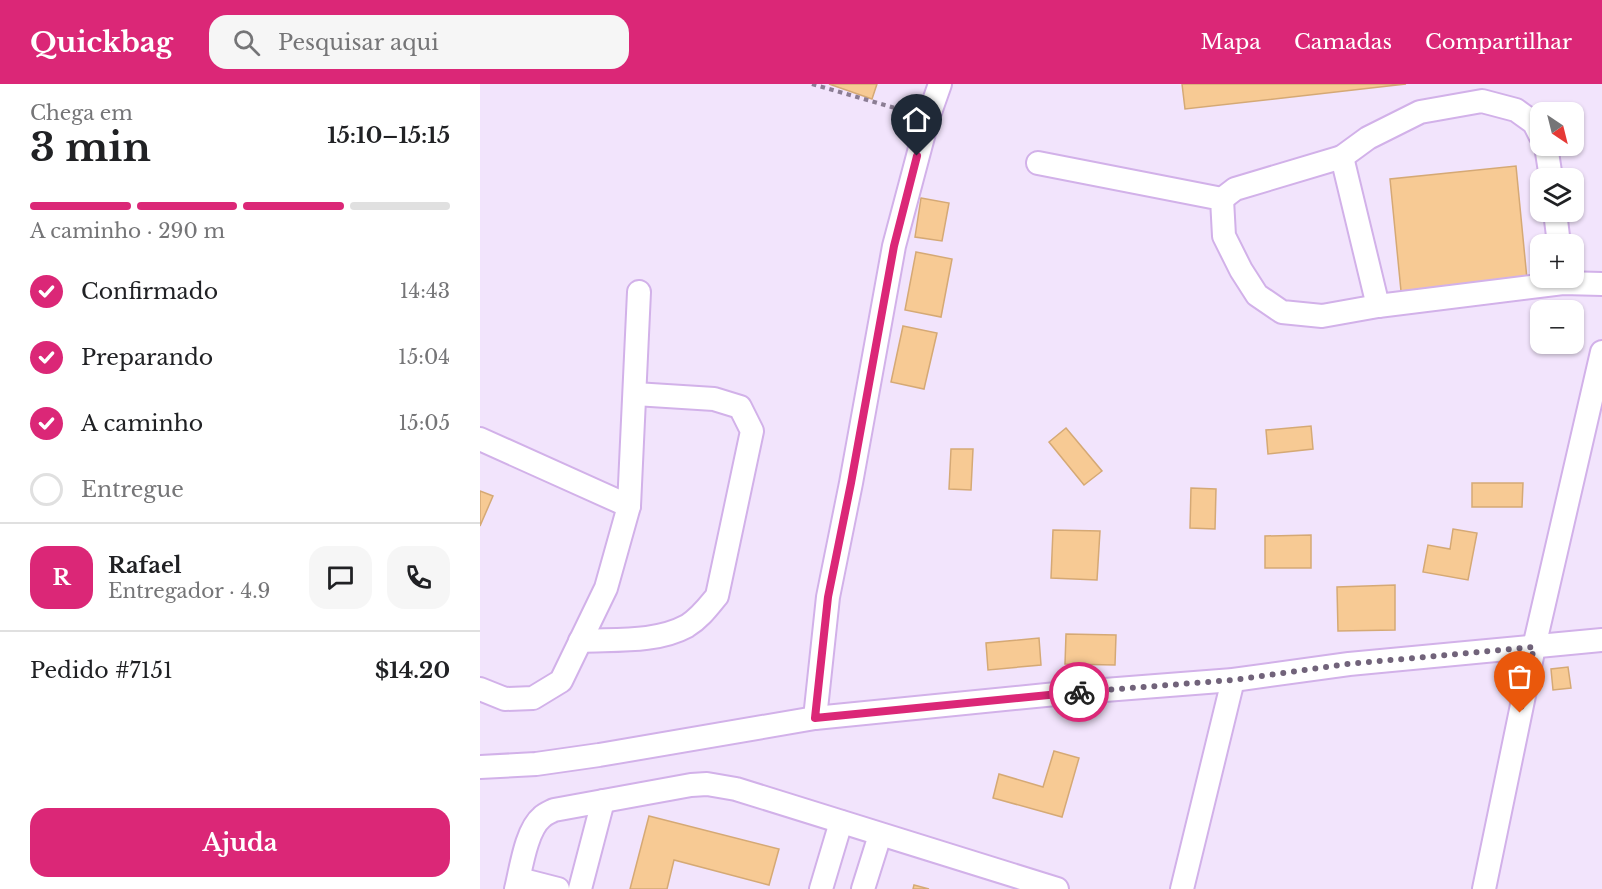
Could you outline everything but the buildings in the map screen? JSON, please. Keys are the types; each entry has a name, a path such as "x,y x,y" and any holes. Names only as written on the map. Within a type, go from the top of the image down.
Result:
{"street":[{"path":"815,718 828,597 894,246 928,118 940,84"},
{"path":"1038,163 1222,199 1235,189 1342,157 1368,138 1420,112 1482,101 1516,110 1530,120"},
{"path":"1342,157 1378,306"},
{"path":"1222,199 1224,236 1241,270 1257,295 1282,312 1322,316 1530,285"},
{"path":"1584,282 1602,284"},
{"path":"480,689 505,699 533,698 561,681 606,588 629,506 639,292"},
{"path":"1484,889 1534,647 1602,352"},
{"path":"580,641 655,637 687,626 704,612 717,596 752,431 740,407 714,399 635,394"},
{"path":"480,439 629,506"},
{"path":"480,767 536,764 599,755 815,718 1066,693 1233,680 1348,664 1602,640"},
{"path":"1182,889 1233,680"},
{"path":"558,889 517,884 530,836 542,816 554,810 706,784 736,789 1034,886 1057,889"},
{"path":"580,889 603,801"},
{"path":"821,889 841,822"},
{"path":"863,889 880,835"}],"path":[{"path":"812,84 928,118"}],"way so far":[{"path":"1079,692 1233,680 1409,657 1534,647 1520,713"}],"route":[{"path":"917,156 894,246 828,597 815,718 1079,692"}]}
